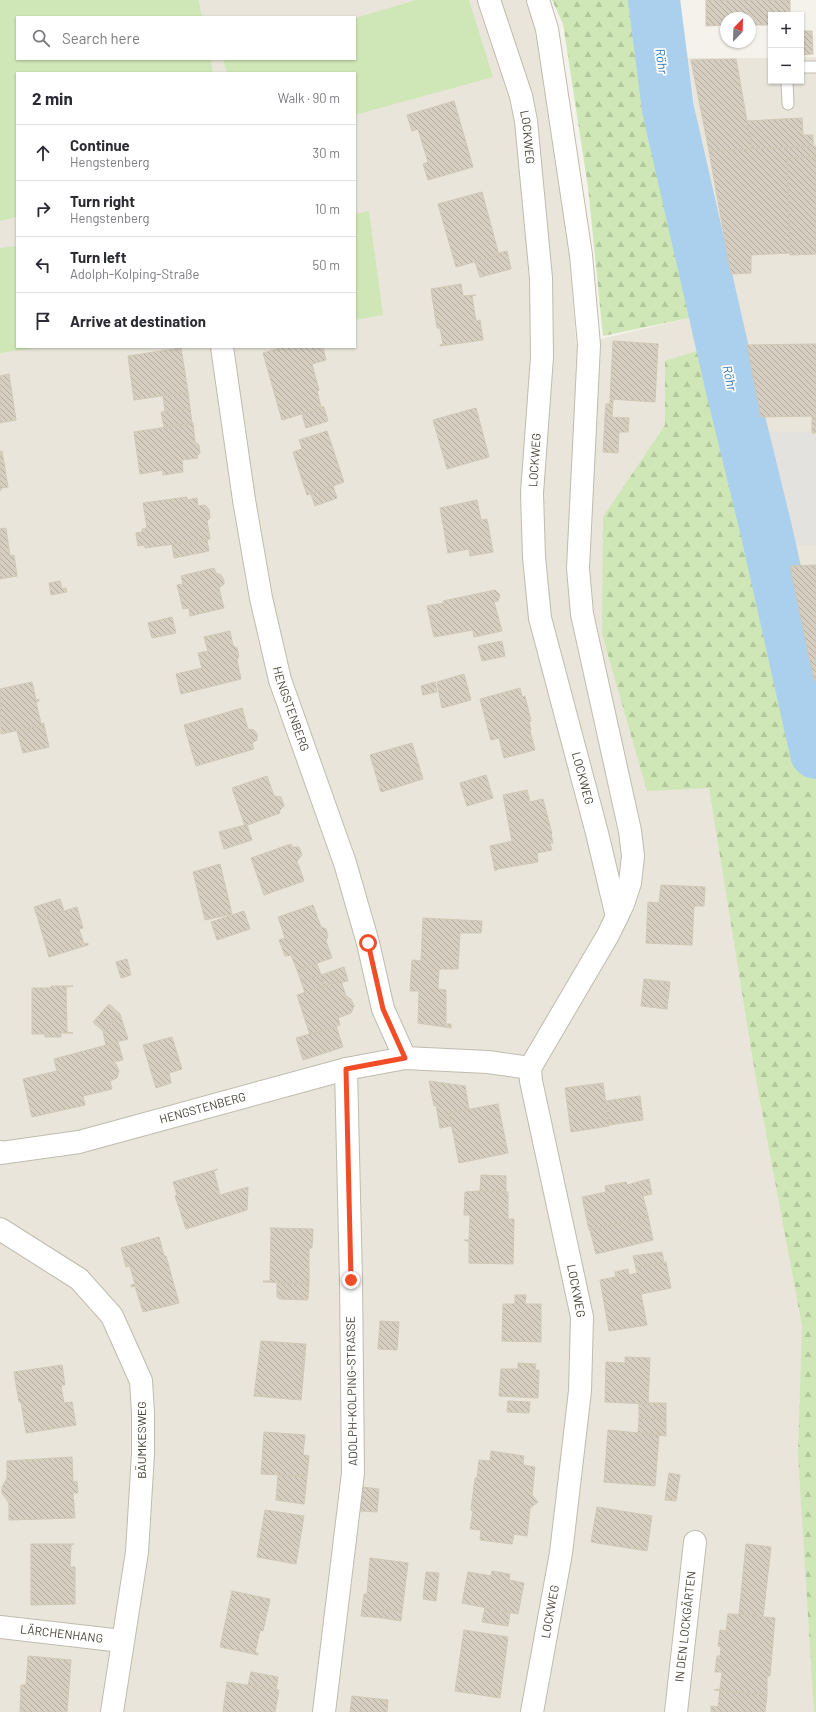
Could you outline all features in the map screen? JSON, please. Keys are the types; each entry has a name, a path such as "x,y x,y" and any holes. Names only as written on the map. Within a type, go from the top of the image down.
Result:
{"street":[{"name":"LOCKWEG","path":"489,0 521,96 526,121 541,278 542,357 532,493 536,585 540,618 597,832 617,917"},
{"path":"530,1068 617,917 630,883 634,856 630,831 582,614 578,568 589,345 581,255 547,29 538,0"},
{"name":"HENGSTENBERG","path":"222,348 244,500 261,598 280,680 346,863 368,943 383,1009 405,1058"},
{"name":"HENGSTENBERG","path":"0,1152 79,1142 346,1069 405,1058 488,1062 530,1068"},
{"name":"LOCKWEG","path":"530,1068 530,1081 582,1317 580,1391 561,1553 532,1712"},
{"name":"ADOLPH-KOLPING-STRASSE","path":"324,1712 353,1473 351,1280 346,1069"},
{"name":"BÄUMKESWEG","path":"0,1229 80,1279 112,1316 141,1381 143,1454 137,1552 112,1712"},
{"name":"IN DEN LOCKGÄRTEN","path":"676,1712 695,1542"},
{"name":"LÄRCHENHANG","path":"0,1627 122,1641"}],"lane":[{"path":"804,67 816,67"},
{"path":"787,84 788,104"}],"shaded area":[{"path":"199,0 529,0 540,26 568,236 576,345 722,310 688,58 768,58 768,84 804,84 804,57 816,57 816,1712 0,1712 0,221 16,217 16,348 356,348 356,72 213,72 211,60 356,60 356,16 202,16"},
{"path":"768,432 816,432 816,545 789,545"}],"green space":[{"path":"0,0 199,0 202,16 16,16 16,60 211,60 213,72 16,72 16,217 0,221"},
{"path":"416,0 469,0 493,77 356,115 356,72 227,72 223,60 356,60 356,18"},
{"path":"552,0 677,0 722,311 603,336 588,187 563,24"},
{"path":"369,211 383,315 356,320 356,214"},
{"path":"16,246 16,348 34,348 0,353 0,248"},
{"path":"706,348 762,552 789,674 816,765 816,1712 814,1712 798,1454 802,1326 756,1079 709,788 647,791 602,634 603,517 665,425 665,361"}],"building":[{"path":"706,0 790,0 790,12 768,12 768,25 756,25 756,12 720,12 720,25 706,26"},
{"path":"804,31 812,31 813,54 804,55"},
{"path":"736,59 752,149 709,151 691,60"},
{"path":"454,101 473,167 428,180 423,164 428,162 418,129 412,131 407,115"},
{"path":"802,118 803,135 813,135 813,146 752,149 747,121"},
{"path":"816,147 816,157 787,158 790,253 751,255 751,273 731,274 709,151"},
{"path":"816,157 816,254 790,255 787,158"},
{"path":"482,192 499,255 456,267 438,204"},
{"path":"507,251 511,269 480,277 475,262"},
{"path":"461,284 463,296 476,295 472,296 476,321 480,320 483,340 440,346 443,344 440,328 437,328 431,289"},
{"path":"613,341 658,344 655,402 610,399"},
{"path":"816,344 816,433 812,433 812,416 761,417 747,345"},
{"path":"181,348 188,392 134,400 128,356"},
{"path":"281,348 323,348 326,360 312,364 319,390 317,391 321,407 324,407 282,420 263,353"},
{"path":"9,374 16,420 0,423 0,376"},
{"path":"188,392 190,408 165,411 163,396"},
{"path":"610,400 613,400 612,417 605,417 606,404 610,404"},
{"path":"324,407 328,421 306,428 302,414"},
{"path":"190,408 192,423 164,427 161,412"},
{"path":"476,408 489,457 447,469 433,420"},
{"path":"605,417 629,418 628,432 619,432 618,453 603,452"},
{"path":"193,423 195,442 199,445 200,453 197,456 198,458 182,460 183,472 163,475 163,470 140,474 134,432"},
{"path":"327,431 344,482 307,495 293,452 302,449 299,440"},
{"path":"2,451 8,487 2,488 0,491 0,452"},
{"path":"333,486 337,498 315,506 311,494"},
{"path":"187,497 187,500 197,498 198,506 205,505 209,509 210,518 207,521 210,539 145,548 144,545 138,546 136,533 142,532 142,529 147,528 143,503"},
{"path":"477,500 481,520 487,519 493,552 470,556 469,549 448,553 440,508"},
{"path":"6,528 10,556 14,555 17,576 0,579 0,529"},
{"path":"207,540 209,551 174,558 172,544"},
{"path":"816,565 816,680 814,680 790,566"},
{"path":"214,568 216,573 221,575 224,580 224,584 219,588 224,608 190,616 189,608 183,609 177,585 183,584 181,576"},
{"path":"60,581 62,589 66,588 67,592 51,595 49,583"},
{"path":"495,590 500,595 498,601 494,602 502,631 474,637 473,630 434,637 427,606 444,603 443,601"},
{"path":"172,617 176,633 152,638 148,623"},
{"path":"230,631 233,646 237,648 239,656 237,660 241,679 181,694 176,674 202,668 198,653 208,651 204,637"},
{"path":"502,641 505,656 482,661 478,646"},
{"path":"464,674 471,700 442,708 437,682"},
{"path":"32,682 36,700 39,699 39,701 36,702 41,724 44,723 44,725 1,734 0,689"},
{"path":"435,682 437,692 423,695 421,686"},
{"path":"520,688 522,697 525,696 531,721 529,722 530,731 535,750 504,758 499,738 491,740 480,699"},
{"path":"242,708 248,729 254,730 257,734 257,740 252,743 254,749 196,766 184,725"},
{"path":"44,725 49,747 23,753 17,731"},
{"path":"412,743 423,779 381,792 370,755"},
{"path":"486,775 493,798 467,806 460,783"},
{"path":"267,776 274,796 281,797 284,806 279,811 280,813 245,826 232,788"},
{"path":"527,790 530,802 543,799 552,834 553,843 550,843 552,850 537,853 538,862 498,869 495,871 490,846 512,841 503,795"},
{"path":"247,825 252,840 224,849 219,832"},
{"path":"291,844 292,847 299,847 302,855 297,861 304,881 264,895 251,858"},
{"path":"220,864 232,914 205,920 193,872"},
{"path":"661,885 705,887 704,906 694,906 692,945 646,943 648,902 659,903"},
{"path":"60,899 64,911 38,919 34,907"},
{"path":"313,905 321,927 326,929 328,936 326,941 332,958 297,970 291,955 285,956 279,940 285,938 278,917"},
{"path":"77,907 83,928 79,929 84,944 88,943 88,945 49,957 38,919"},
{"path":"244,911 250,929 217,940 211,922"},
{"path":"423,918 482,921 481,933 460,933 458,969 439,969 438,989 446,990 446,1024 451,1024 451,1028 418,1023 419,991 410,991 412,960 421,961"},
{"path":"127,959 131,975 121,978 116,962"},
{"path":"317,964 321,975 301,981 297,970"},
{"path":"344,967 348,981 341,981 324,986 321,975"},
{"path":"321,975 324,986 305,993 301,981"},
{"path":"644,979 670,982 667,1009 641,1006"},
{"path":"341,981 346,996 351,999 354,1006 351,1013 338,1018 340,1025 310,1035 297,995"},
{"path":"51,986 73,986 66,987 67,1032 73,1033 61,1033 61,1037 45,1037 45,1034 32,1034 32,988 51,988"},
{"path":"109,1004 120,1014 104,1032 93,1022"},
{"path":"120,1014 128,1039 106,1045 103,1032"},
{"path":"336,1026 343,1047 303,1060 296,1038"},
{"path":"172,1037 182,1069 169,1073 171,1083 156,1088 143,1045"},
{"path":"118,1042 123,1060 113,1062 116,1064 119,1071 117,1078 110,1081 112,1089 83,1096 85,1105 32,1117 23,1079 57,1071 54,1059"},
{"path":"429,1081 465,1086 469,1109 449,1113 451,1126 440,1128 436,1105 434,1106"},
{"path":"603,1083 609,1126 571,1132 565,1088"},
{"path":"640,1096 643,1120 609,1125 606,1101"},
{"path":"498,1104 508,1153 459,1163 449,1113"},
{"path":"218,1169 214,1171 220,1195 248,1187 247,1210 186,1229 175,1196 177,1195 173,1182"},
{"path":"481,1175 506,1176 506,1192 480,1191"},
{"path":"649,1179 652,1194 643,1196 648,1216 589,1230 582,1197 606,1192 605,1186 626,1182 627,1185"},
{"path":"465,1192 508,1192 508,1219 514,1219 513,1264 469,1263 469,1242 464,1240 469,1240 470,1215 464,1215"},
{"path":"648,1216 653,1240 596,1254 590,1230"},
{"path":"270,1228 313,1229 312,1248 309,1248 309,1283 263,1282 270,1281"},
{"path":"159,1237 179,1303 143,1312 135,1286 131,1287 131,1285 135,1284 130,1266 126,1267 121,1248"},
{"path":"662,1252 664,1263 636,1268 633,1256"},
{"path":"666,1262 671,1288 641,1294 647,1325 609,1331 600,1280 616,1277 615,1272 628,1269 629,1275 637,1273 636,1268"},
{"path":"277,1283 309,1283 308,1299 280,1299 277,1297"},
{"path":"515,1295 526,1295 525,1304 541,1304 541,1342 502,1341 503,1304 515,1304"},
{"path":"380,1321 399,1322 397,1350 378,1349"},
{"path":"261,1341 304,1344 301,1400 254,1396"},
{"path":"304,1344 306,1344 303,1379 301,1379"},
{"path":"625,1357 650,1358 648,1404 605,1402 606,1362 625,1363"},
{"path":"518,1363 536,1364 535,1370 539,1370 538,1398 499,1396 501,1369 518,1369"},
{"path":"62,1365 65,1385 61,1385 64,1403 72,1402 76,1425 26,1433 14,1372"},
{"path":"508,1401 530,1402 529,1413 507,1412"},
{"path":"666,1403 666,1419 639,1418 639,1404"},
{"path":"639,1418 666,1419 666,1436 638,1433"},
{"path":"608,1430 659,1435 655,1486 604,1482"},
{"path":"264,1432 305,1435 303,1455 309,1456 307,1476 261,1474"},
{"path":"491,1451 524,1456 523,1465 535,1467 532,1495 538,1502 530,1508 527,1536 514,1534 512,1544 480,1540 481,1530 470,1529 473,1511 471,1510 475,1478 477,1478 479,1460 490,1461"},
{"path":"72,1457 73,1482 77,1481 78,1493 73,1493 75,1518 9,1520 9,1503 2,1493 2,1487 7,1478 7,1461"},
{"path":"669,1473 680,1475 676,1501 665,1500"},
{"path":"278,1475 307,1477 304,1504 276,1500"},
{"path":"363,1487 379,1489 377,1512 360,1511"},
{"path":"597,1507 652,1516 647,1551 591,1542"},
{"path":"265,1510 304,1516 296,1564 257,1557"},
{"path":"31,1544 74,1544 71,1545 70,1567 75,1567 75,1604 31,1605"},
{"path":"746,1544 771,1547 763,1617 739,1614"},
{"path":"370,1558 408,1563 402,1611 383,1609 382,1618 361,1616 364,1594 367,1594"},
{"path":"492,1571 510,1574 509,1580 524,1583 518,1614 462,1603 468,1572 491,1576"},
{"path":"426,1572 439,1573 436,1601 423,1599"},
{"path":"232,1591 270,1599 263,1631 260,1630 255,1653 258,1653 258,1655 220,1647"},
{"path":"485,1608 510,1613 508,1626 482,1622"},
{"path":"383,1609 402,1611 401,1621 382,1618"},
{"path":"728,1614 755,1615 754,1616 775,1618 770,1676 767,1676 767,1695 714,1690 720,1689 722,1672 715,1672 717,1656 720,1656 721,1647 718,1646 720,1630 726,1631"},
{"path":"464,1630 508,1637 500,1698 455,1691"},
{"path":"28,1656 71,1660 67,1712 20,1712 21,1685 26,1685"},
{"path":"251,1672 278,1677 276,1690 248,1685"},
{"path":"227,1682 279,1690 275,1712 223,1712"},
{"path":"720,1690 767,1695 765,1712 711,1712 711,1706 718,1707"},
{"path":"352,1696 388,1700 387,1712 350,1712"}],"waterway":[{"name":"Röhr","path":"654,0 668,109 732,390 766,529 816,753"}],"route":[{"path":"351,1280 346,1069 405,1058 383,1009 368,943"}]}
